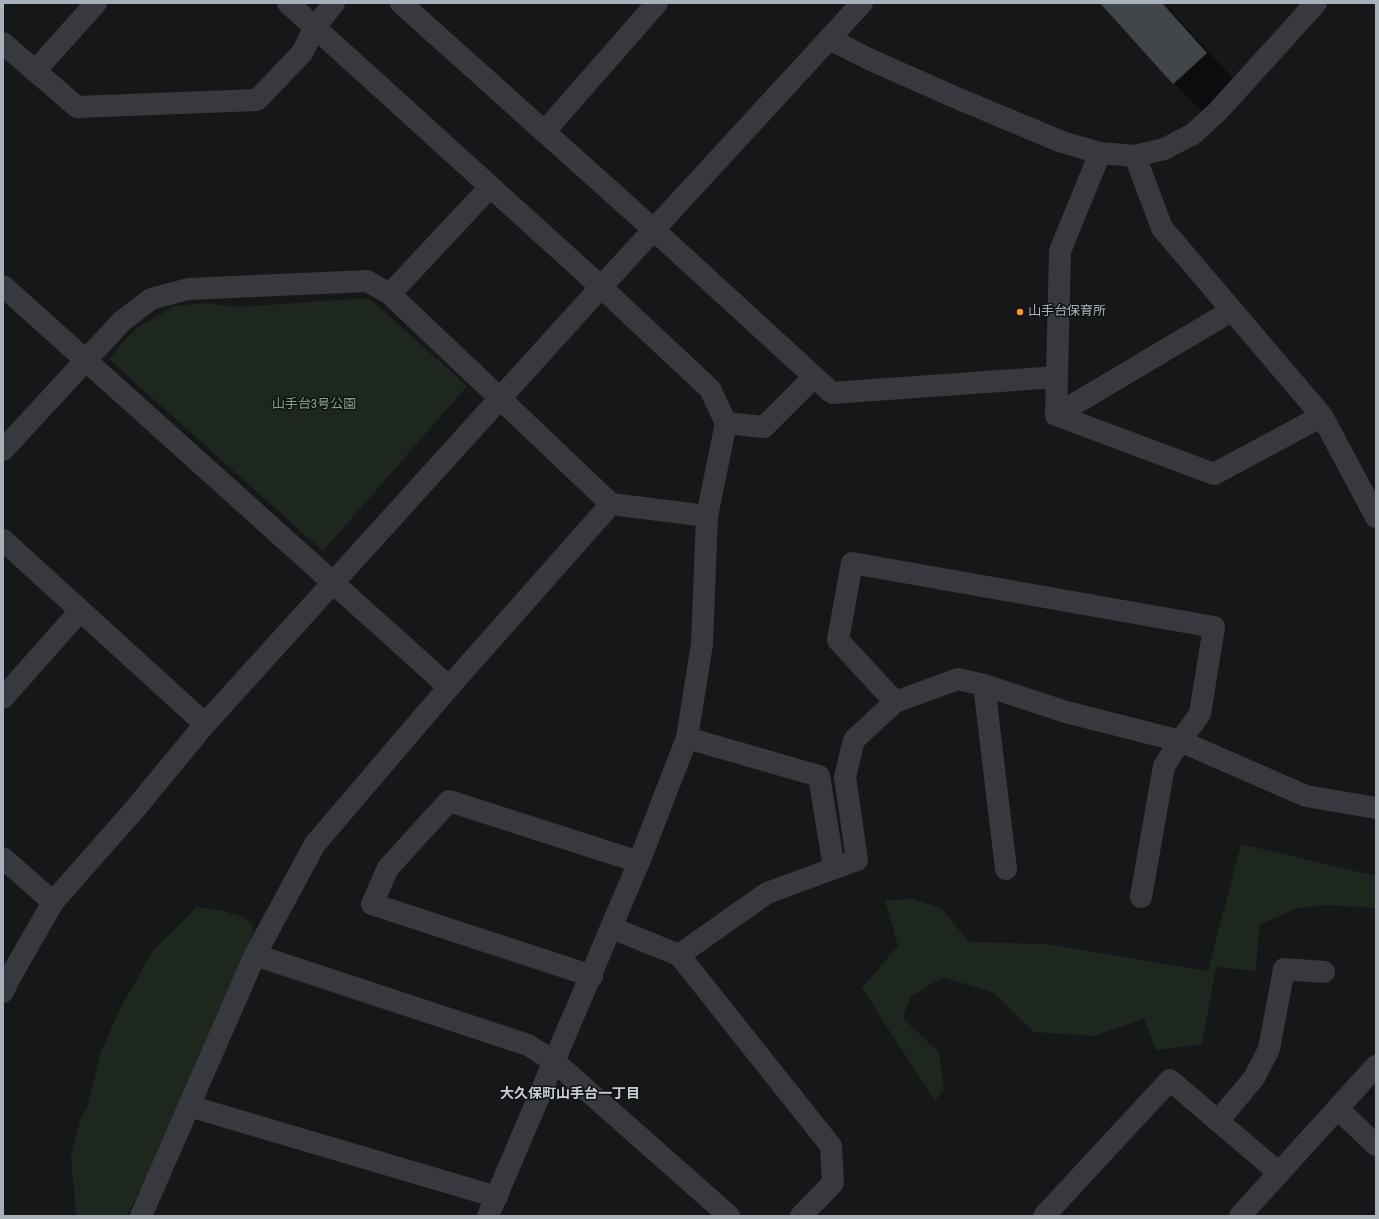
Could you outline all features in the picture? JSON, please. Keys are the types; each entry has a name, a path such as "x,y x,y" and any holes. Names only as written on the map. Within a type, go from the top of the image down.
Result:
{"street":[{"path":"35,71 96,3"},
{"path":"189,1106 493,1207 612,928 687,738 702,644 708,516 726,423 710,389 601,287 288,3"},
{"path":"3,43 77,107 257,100 302,53 315,27 334,3"},
{"path":"401,3 654,230 832,393 1057,377"},
{"path":"544,132 657,3"},
{"path":"3,992 8,979 53,902 135,809 205,724 601,287 862,3"},
{"path":"829,39 959,100 1062,142 1100,152 1135,156 1164,149 1193,134 1218,111 1316,3"},
{"path":"1056,415 1060,251 1100,152"},
{"path":"1135,156 1162,228 1231,311 1322,416 1376,517"},
{"path":"390,294 490,187"},
{"path":"3,450 122,321 151,299 188,289 367,281 390,294 501,398 610,504 708,516"},
{"path":"3,286 449,687"},
{"path":"1056,415 1231,311"},
{"path":"726,423 764,427 814,377"},
{"path":"1056,415 1214,474 1322,416"},
{"path":"141,1216 255,955 315,844 449,687 610,504"},
{"path":"3,540 205,724"},
{"path":"895,702 838,640 852,563 1214,626 1200,714 1164,766 1141,897"},
{"path":"3,698 80,611"},
{"path":"679,955 767,893 857,860 845,777 854,740 895,702 958,679 984,685 1066,712 1180,741 1306,796 1376,808"},
{"path":"984,685 1006,869"},
{"path":"687,738 819,776 834,868"},
{"path":"592,976 372,904 388,868 449,801 639,862"},
{"path":"3,858 53,902"},
{"path":"612,928 679,955 831,1146 833,1183 801,1216"},
{"path":"255,955 528,1045 555,1062 729,1216"},
{"path":"1218,1121 1254,1078 1269,1049 1284,968 1324,972"},
{"path":"1240,1216 1376,1066"},
{"path":"1044,1216 1170,1080 1280,1173"},
{"path":"1338,1109 1376,1144"}],"green space":[{"name":"山手台3号公園","path":"369,298 467,386 323,551 109,359 138,327 175,306 204,303 236,307"},
{"path":"1241,844 1376,876 1376,908 1326,905 1294,909 1259,925 1256,971 1216,967 1202,1044 1156,1050 1144,1019 1094,1036 1034,1032 994,993 943,977 910,997 903,1018 939,1053 944,1089 935,1101 862,988 898,946 885,900 912,899 941,908 969,942 1047,944 1208,971"},
{"path":"196,907 219,910 243,917 252,925 253,934 175,1121 127,1216 76,1216 71,1157 80,1120 87,1108 101,1052 121,1007 154,949"}],"building":[{"path":"1100,3 1162,3 1207,53 1173,84"}],"place":[{"name":"山手台保育所","path":"1020,312"}],"district":[{"name":"大久保町山手台一丁目","path":"570,1094"}]}
